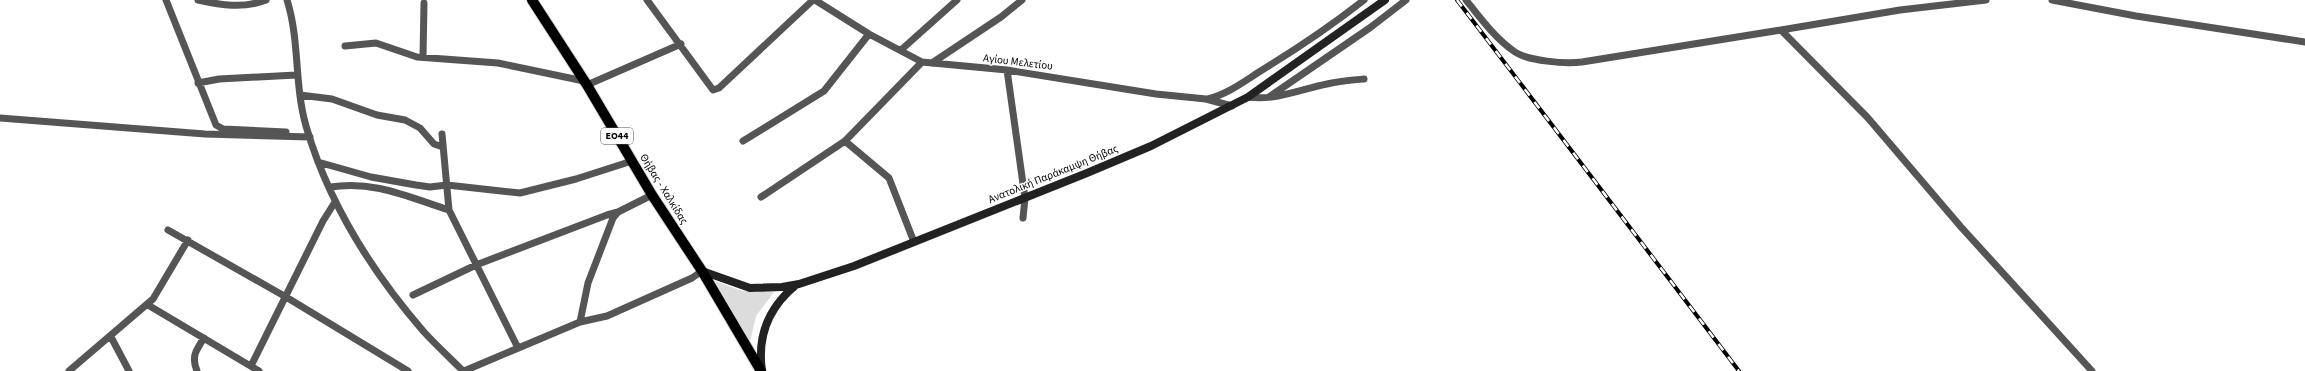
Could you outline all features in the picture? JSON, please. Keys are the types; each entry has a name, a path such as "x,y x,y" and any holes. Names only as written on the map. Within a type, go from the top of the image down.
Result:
{"main road":[{"name":"Θήβας - Χαλκίδας","path":"532,0 586,83 652,195 702,271 762,371"},
{"name":"Ανατολική Παράκαμψη Θήβας","path":"702,271 750,288 782,288 854,266 1151,146 1232,106 1248,97 1385,0"},
{"path":"762,371 761,340 766,323 778,303 799,284"}],"street":[{"path":"166,0 185,43 198,83 216,125 223,129 309,134"},
{"path":"198,0 235,6 246,6 266,0"},
{"path":"287,0 295,34 296,75 309,134 318,162 330,187 335,202 353,234 381,276 425,332 464,371 580,322 607,316 692,278 702,271"},
{"path":"647,0 681,44 709,87 713,90 719,88 814,0"},
{"name":"Αγίου Μελετίου","path":"814,0 869,34 922,62 1007,70 1156,94 1206,99 1232,106"},
{"path":"901,50 957,0"},
{"path":"932,63 1001,17 1022,0"},
{"path":"1206,99 1221,95 1234,88 1278,60 1364,0"},
{"path":"1269,97 1371,27 1406,0"},
{"path":"1466,0 1486,26 1517,53 1552,62 1582,62 1907,9 1986,0"},
{"path":"2052,0 2136,16 2305,42"},
{"path":"423,57 424,3"},
{"path":"1781,30 1863,113 1961,227 2092,371"},
{"path":"743,142 824,91 869,34"},
{"path":"345,46 376,44 423,57 498,63 586,83 681,44"},
{"path":"761,197 845,141 922,62"},
{"path":"1007,70 1025,198 1023,218"},
{"path":"198,83 219,79 296,75"},
{"path":"1248,97 1259,99 1328,83 1364,80"},
{"path":"300,95 332,99 377,115 405,120 420,128 434,144 443,147"},
{"path":"0,118 205,134 309,134"},
{"path":"442,134 449,210 518,348"},
{"path":"845,141 889,178 914,242"},
{"path":"318,162 371,177 430,187 446,186 520,193 576,179 632,161"},
{"path":"330,187 348,185 380,188 449,210"},
{"path":"413,295 476,265 618,212 652,195"},
{"path":"251,366 323,221 335,202"},
{"path":"580,322 588,283 604,238 618,212"},
{"path":"168,230 286,296 408,371"},
{"path":"69,371 112,337 148,305 162,288 188,240"},
{"path":"148,305 259,371"},
{"path":"112,337 129,371"},
{"path":"197,371 194,363 194,353 204,338"}],"shaded area":[{"path":"715,281 742,291 774,292 756,316 750,342"}],"railway":[{"path":"1457,0 1739,371"}]}
